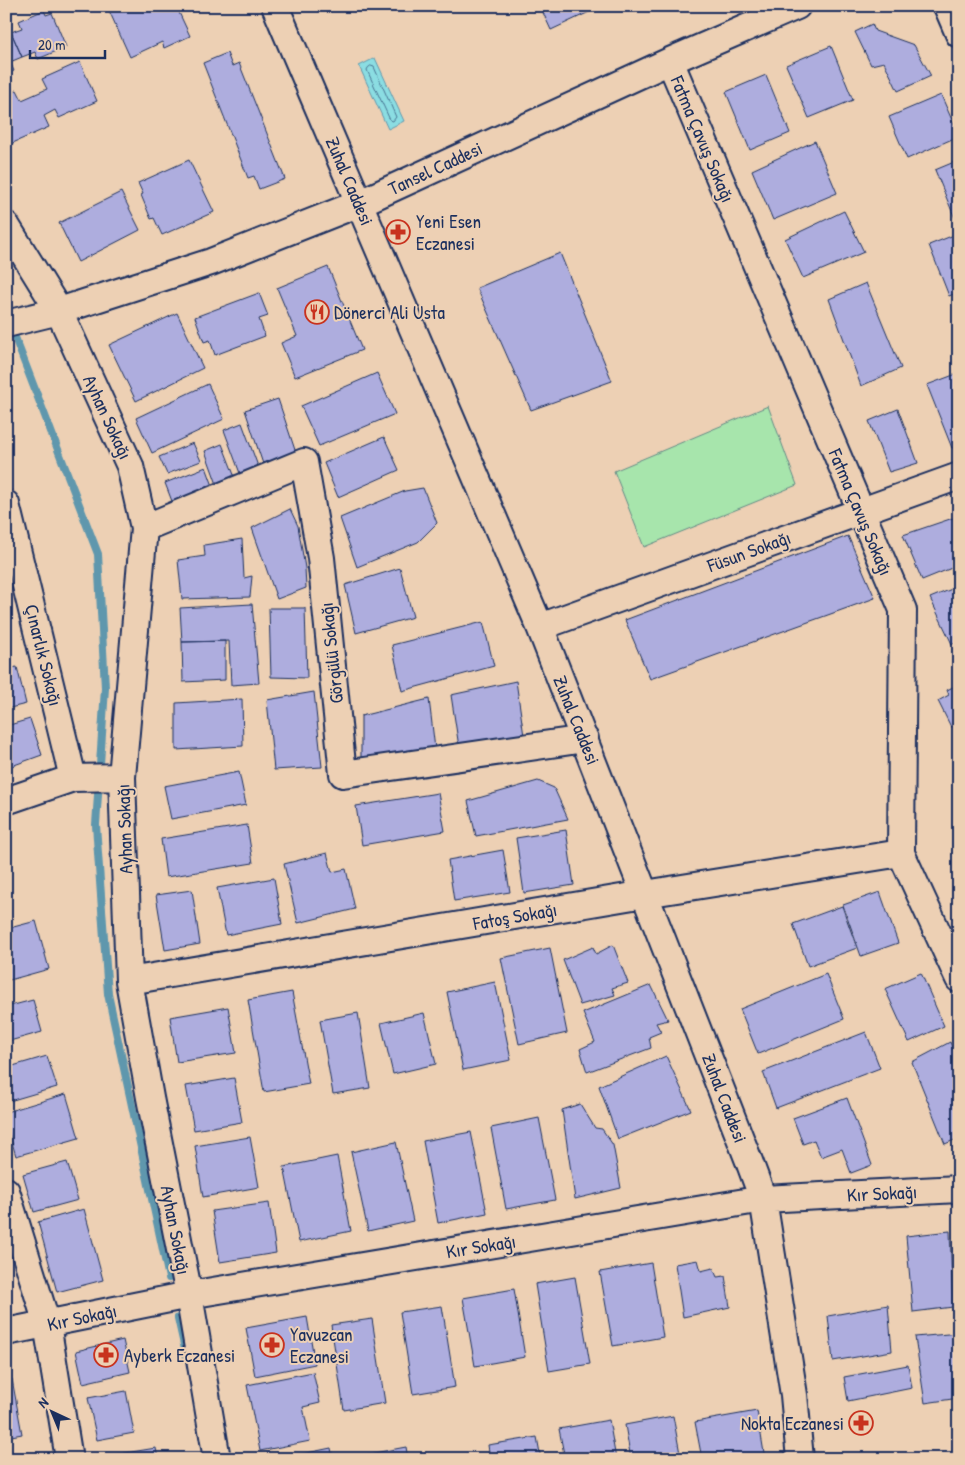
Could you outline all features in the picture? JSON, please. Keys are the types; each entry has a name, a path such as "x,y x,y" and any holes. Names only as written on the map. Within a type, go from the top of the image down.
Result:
{"street":[{"name":"Zuhal Caddesi","path":"274,6 540,627 763,1199 794,1395 800,1459"},
{"name":"Tansel Caddesi","path":"6,324 59,311 211,262 360,203 670,61 797,6"},
{"path":"947,6 959,34"},
{"name":"Fatma Çavuş Sokağı","path":"670,61 903,610 901,853 959,980"},
{"name":"Ayhan Sokağı","path":"6,224 59,311 130,466 144,528 122,778 129,981 150,1098 190,1295 217,1459"},
{"name":"Görgülü Sokağı","path":"144,528 304,462 321,558 343,774 585,739"},
{"name":"Füsun Sokağı","path":"540,627 959,476"},
{"name":"Çınarlık Sokağı","path":"6,504 74,778"},
{"path":"6,801 74,778 122,778"},
{"name":"Fatoş Sokağı","path":"129,981 901,853"},
{"name":"Kır Sokağı","path":"6,1332 190,1295 763,1199 959,1189"},
{"path":"6,1191 47,1324 69,1459"}],"green space":[{"path":"768,406 797,485 644,547 614,471"}],"water":[{"path":"375,58 404,121 388,129 359,66"}],"building":[{"path":"107,6 176,6 190,36 164,48 162,42 130,57"},
{"path":"540,6 602,6 551,30"},
{"path":"44,10 46,15 52,13 66,47 38,59 35,52 22,57 11,32 22,28 19,21"},
{"path":"872,24 875,31 914,45 931,76 898,91 884,62 871,65 855,32"},
{"path":"11,32 22,57 10,62 14,71 6,74 6,34"},
{"path":"831,46 853,100 809,118 786,65"},
{"path":"227,53 232,66 239,63 285,179 259,189 254,176 248,178 203,63"},
{"path":"80,62 97,101 59,118 55,110 44,116 49,127 6,146 6,95 17,90 22,100 47,89 42,79"},
{"path":"766,75 790,133 750,150 726,92"},
{"path":"941,95 959,136 907,159 889,117"},
{"path":"815,141 837,193 773,220 752,170"},
{"path":"189,160 214,212 162,235 154,218 151,219 138,183"},
{"path":"959,160 959,219 956,221 935,170"},
{"path":"121,192 140,230 78,262 59,223"},
{"path":"844,211 864,252 803,278 785,239"},
{"path":"959,233 959,292 949,296 929,245"},
{"path":"560,253 612,381 531,410 477,288"},
{"name":"Dönerci Ali Usta","path":"328,267 362,350 295,377 281,343 297,336 277,288"},
{"path":"866,283 901,368 861,386 829,299"},
{"path":"259,293 268,316 259,319 265,336 215,355 210,340 204,342 195,317"},
{"path":"177,313 203,368 136,401 109,345"},
{"path":"377,373 395,414 319,446 301,406"},
{"path":"959,373 959,446 952,448 927,385"},
{"path":"208,384 224,419 152,453 136,418"},
{"path":"278,399 296,453 263,464 245,410"},
{"path":"898,409 918,463 889,472 869,421"},
{"path":"242,423 259,469 241,476 224,430"},
{"path":"384,437 399,470 338,497 324,463"},
{"path":"193,443 201,461 167,474 159,457"},
{"path":"222,444 236,480 218,487 205,451"},
{"path":"206,467 216,494 175,509 165,483"},
{"path":"423,488 437,523 418,542 357,567 340,518 405,491"},
{"path":"290,509 298,526 305,568 306,588 277,599 252,528"},
{"path":"953,518 959,534 959,565 922,580 903,535"},
{"path":"848,536 875,598 650,679 625,620"},
{"path":"242,539 244,578 252,576 250,597 182,599 178,560 205,556 204,545"},
{"path":"400,568 413,617 356,633 345,585"},
{"path":"959,586 959,642 952,644 930,598"},
{"path":"252,604 259,683 231,685 229,641 182,642 180,608"},
{"path":"269,608 305,608 307,678 271,677"},
{"path":"483,622 494,666 402,691 392,645"},
{"path":"225,641 225,680 183,682 182,642"},
{"path":"17,667 26,704 6,709 6,669"},
{"path":"516,681 524,736 459,747 451,695"},
{"path":"959,684 959,723 951,727 938,701 949,695 947,690"},
{"path":"314,692 322,767 274,770 267,700"},
{"path":"242,699 243,746 176,750 176,703"},
{"path":"429,699 435,749 366,762 361,757 361,716"},
{"path":"30,719 42,755 6,768 6,726"},
{"path":"239,772 246,805 171,819 164,786"},
{"path":"538,781 554,788 568,819 476,836 468,801"},
{"path":"438,793 445,831 362,845 356,806"},
{"path":"247,825 253,863 166,877 161,839"},
{"path":"566,830 574,885 524,893 516,838"},
{"path":"503,850 510,892 454,901 448,860"},
{"path":"327,853 332,872 346,869 355,909 298,923 284,864"},
{"path":"274,878 282,924 226,935 217,888"},
{"path":"192,890 200,944 165,950 156,895"},
{"path":"880,892 898,943 861,956 843,905"},
{"path":"842,906 857,948 808,966 793,924"},
{"path":"36,921 49,969 6,981 6,929"},
{"path":"613,945 628,983 612,988 615,995 580,1005 563,960 593,947 596,954"},
{"path":"550,948 567,1033 519,1044 501,958"},
{"path":"921,973 944,1026 909,1042 885,989"},
{"path":"826,974 844,1019 758,1054 740,1009"},
{"path":"495,982 511,1060 463,1070 447,992"},
{"path":"651,985 668,1020 656,1023 661,1032 649,1037 651,1048 587,1072 580,1049 595,1042 583,1013"},
{"path":"292,992 309,1084 264,1092 248,1000"},
{"path":"33,1000 42,1032 6,1042 6,1007"},
{"path":"228,1007 236,1053 177,1062 170,1017"},
{"path":"358,1013 370,1088 333,1094 320,1020"},
{"path":"424,1013 436,1064 393,1074 381,1023"},
{"path":"866,1032 880,1068 776,1108 763,1072"},
{"path":"950,1042 959,1067 959,1138 945,1144 912,1062"},
{"path":"47,1056 57,1087 6,1102 6,1068"},
{"path":"666,1056 691,1110 618,1139 599,1086"},
{"path":"234,1078 242,1122 194,1130 186,1086"},
{"path":"66,1094 79,1138 16,1156 6,1123 6,1112"},
{"path":"847,1098 872,1165 851,1173 842,1149 821,1157 814,1140 803,1144 793,1118"},
{"path":"580,1104 595,1128 602,1129 613,1145 621,1188 575,1199 562,1110"},
{"path":"539,1118 555,1200 506,1209 491,1128"},
{"path":"471,1132 487,1213 438,1223 423,1141"},
{"path":"250,1137 259,1187 203,1197 195,1146"},
{"path":"396,1142 413,1221 368,1231 351,1152"},
{"path":"337,1156 351,1231 299,1242 284,1167"},
{"path":"67,1162 78,1200 34,1212 23,1174"},
{"path":"269,1203 276,1253 220,1262 212,1211"},
{"path":"84,1209 103,1280 57,1292 38,1222"},
{"path":"950,1231 953,1307 913,1312 906,1236"},
{"path":"698,1260 701,1271 713,1268 717,1277 725,1276 730,1307 683,1317 675,1264"},
{"path":"651,1263 663,1337 613,1346 600,1272"},
{"path":"575,1277 590,1364 549,1371 535,1284"},
{"path":"514,1289 525,1357 475,1366 463,1298"},
{"path":"888,1305 892,1351 833,1361 828,1316"},
{"path":"442,1306 455,1387 413,1394 400,1312"},
{"path":"307,1317 315,1364 255,1376 246,1328"},
{"path":"372,1319 385,1403 344,1410 331,1325"},
{"path":"959,1333 959,1398 925,1403 915,1337"},
{"path":"123,1340 130,1372 83,1383 76,1351"},
{"path":"908,1365 912,1388 848,1401 844,1377"},
{"path":"313,1372 320,1403 303,1407 310,1441 260,1451 247,1385"},
{"path":"12,1379 22,1434 6,1437 6,1380"},
{"path":"126,1391 134,1433 97,1440 88,1398"},
{"path":"757,1411 765,1459 702,1459 695,1422"},
{"path":"673,1416 681,1459 631,1459 625,1425"},
{"path":"609,1420 616,1459 565,1459 559,1429"},
{"path":"537,1437 541,1459 490,1459 488,1445"},
{"path":"406,1447 408,1459 353,1459 353,1457"},
{"path":"156,1448 158,1459 94,1458"},
{"path":"331,1448 333,1459 278,1459"}],"waterway":[{"path":"11,327 98,554 105,688 96,825 108,994 169,1278"},
{"path":"178,1318 187,1358"}],"place":[{"name":"Yeni Esen Eczanesi","path":"398,232"},
{"name":"Dönerci Ali Usta","path":"317,312"},
{"name":"Yavuzcan Eczanesi","path":"272,1345"},
{"name":"Ayberk Eczanesi","path":"106,1355"},
{"name":"Nokta Eczanesi","path":"861,1423"}]}
